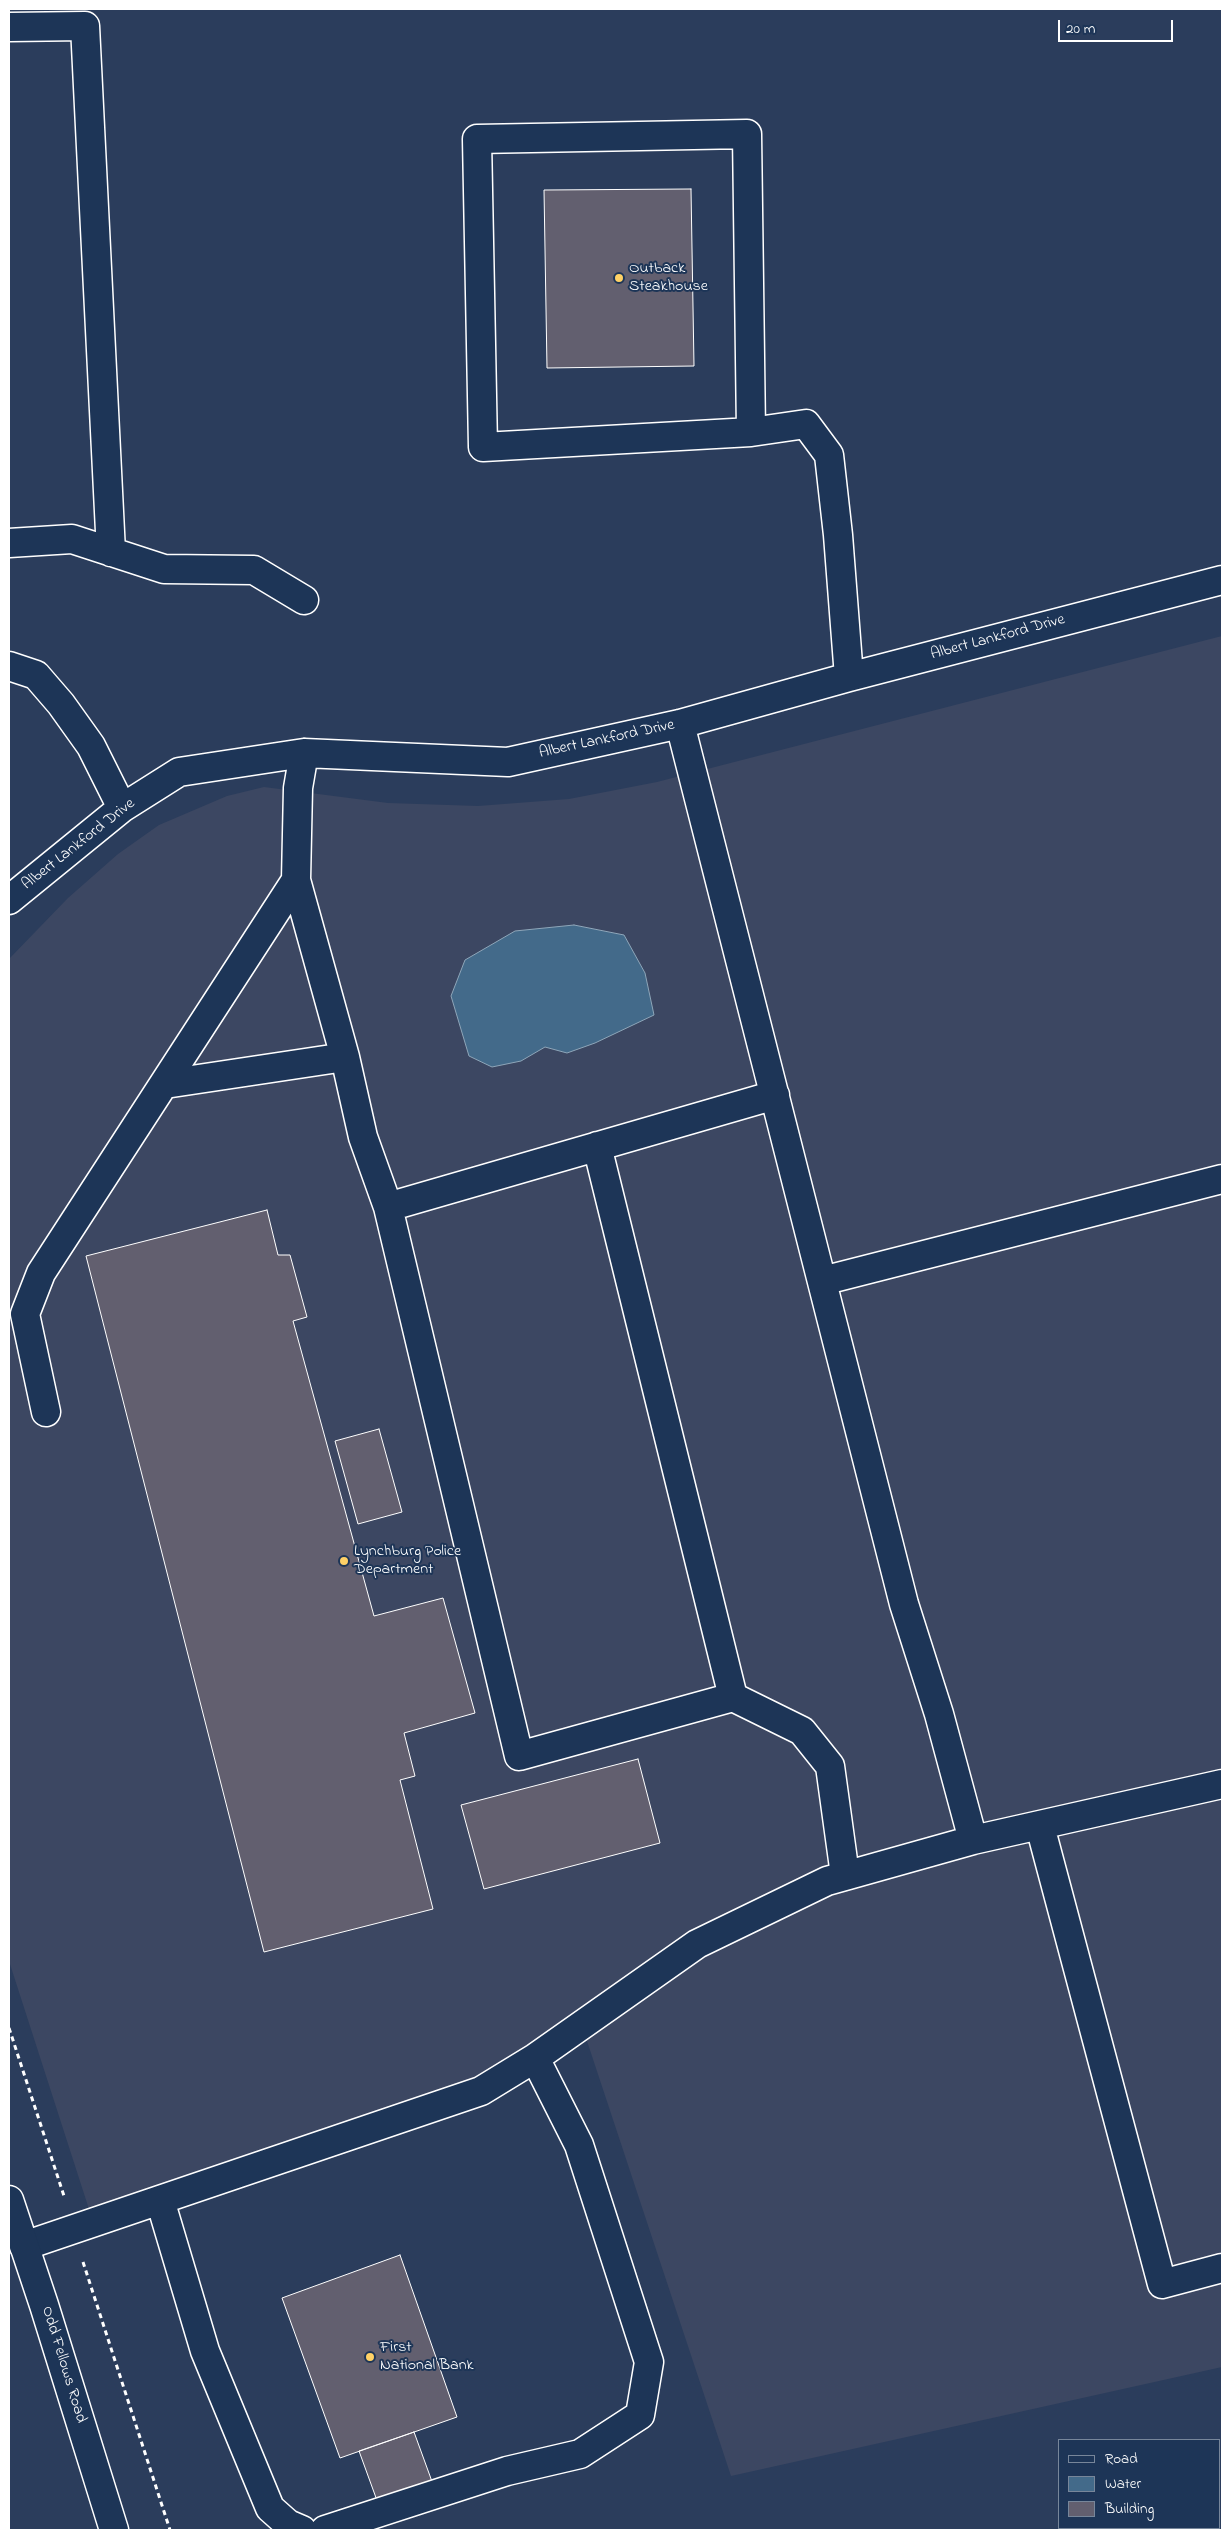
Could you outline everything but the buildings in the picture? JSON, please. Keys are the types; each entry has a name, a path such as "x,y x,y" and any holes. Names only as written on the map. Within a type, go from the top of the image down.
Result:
{"street":[{"path":"9,27 85,26 111,552"},
{"path":"751,432 747,134 476,139 484,447 751,432 806,424 829,455 838,535 849,677"},
{"path":"9,543 72,539 164,569 254,570 304,600"},
{"name":"Albert Lankford Drive","path":"11,900 122,808 179,772 304,753 508,762 680,724 849,677 1222,580"},
{"path":"9,666 36,675 61,704 91,746 122,808"},
{"path":"680,724 904,1604 939,1714 973,1840"},
{"path":"304,753 298,788 296,880 345,1057 363,1137 388,1207 519,1756 733,1697 802,1732 830,1766 846,1876"},
{"path":"46,1412 25,1314 41,1273 296,880"},
{"path":"165,1084 345,1057"},
{"path":"388,1207 774,1095"},
{"path":"597,1146 733,1697"},
{"path":"822,1281 1222,1179"},
{"path":"24,2246 481,2090 535,2058 697,1944 827,1880 973,1840 1222,1784"},
{"path":"1040,1826 1162,2284 1222,2268"},
{"path":"325,2530 506,2471 580,2454 640,2415 650,2362 579,2146 535,2058"},
{"name":"Odd Fellows Road","path":"9,2200 44,2305 114,2530"},
{"path":"160,2200 205,2351 270,2508 288,2524 302,2530"}],"path":[{"path":"9,2028 58,2178"},
{"path":"87,2276 170,2530"}],"shaded area":[{"path":"1222,636 1222,2367 731,2476 586,2038 97,2234 9,1961 9,959 68,898 118,854 159,825 227,796 264,787 388,803 478,806 569,799 657,782"}],"water":[{"path":"574,925 624,935 645,973 654,1015 595,1043 567,1053 545,1047 521,1061 492,1067 469,1056 451,996 465,960 515,931"}],"place":[{"name":"Outback Steakhouse","path":"619,278"},
{"name":"Lynchburg Police Department","path":"344,1561"},
{"name":"First National Bank","path":"370,2357"}]}
